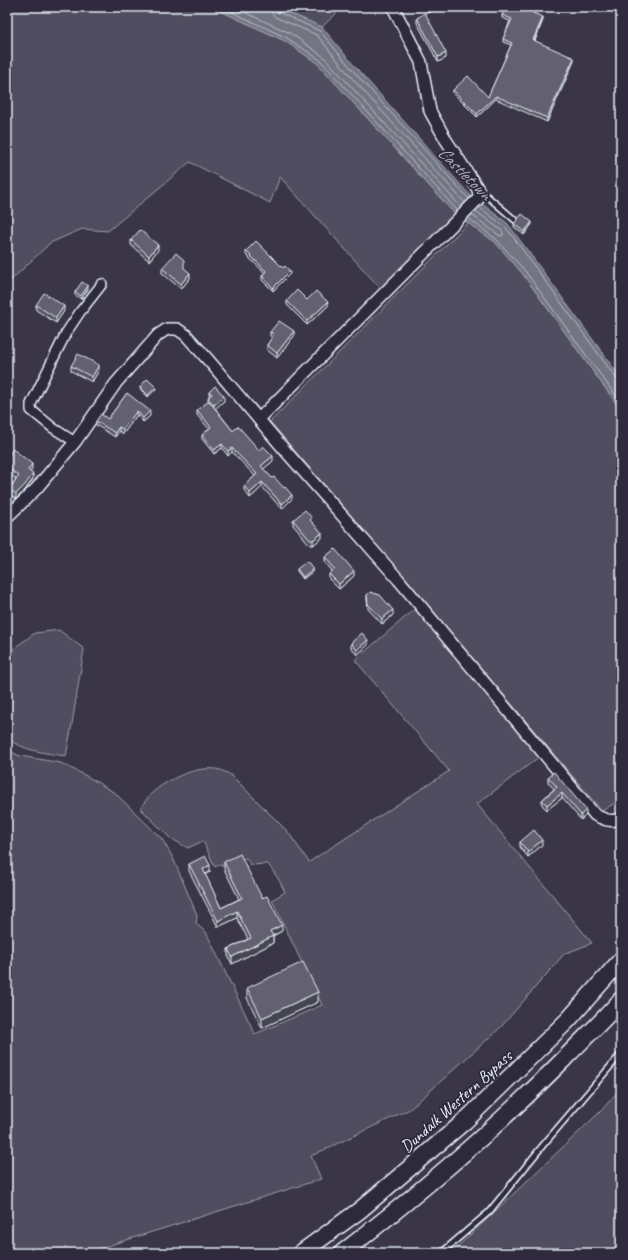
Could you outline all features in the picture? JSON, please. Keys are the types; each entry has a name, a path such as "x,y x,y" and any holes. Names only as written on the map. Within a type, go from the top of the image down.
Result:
{"highway":[{"name":"Dundalk Western Bypass","path":"301,1253 360,1210 465,1121 569,1019 621,960"},
{"path":"342,1253 394,1213 500,1122 542,1082 621,1000"}],"street":[{"path":"259,419 450,229 479,197 478,190 446,140 430,111 421,62 393,7"},
{"path":"75,442 53,428 31,410 31,404 66,333 102,284"},
{"path":"7,517 36,489 75,442 116,383 158,335 167,329 177,329 186,335 398,579 595,815 606,821 617,820"}],"lane":[{"path":"479,197 487,196 515,220"},
{"path":"441,1253 489,1212 544,1144 621,1054"}],"shaded area":[{"path":"7,7 212,7 285,41 317,63 455,214 381,289 280,177 270,203 190,162 108,231 82,229 50,243 7,284"},
{"path":"275,7 343,7 322,27"},
{"path":"468,223 495,242 522,273 621,410 621,799 602,811 416,591 270,422"},
{"path":"416,608 539,757 477,804 592,943 564,954 501,1027 410,1109 311,1156 321,1179 85,1253 7,1253 7,750 20,756 61,763 90,778 115,793 162,839 173,858 197,915 196,924 206,932 255,1034 322,1005 272,900 285,892 279,880 268,864 251,865 246,858 223,867 221,864 215,867 203,841 188,848 170,838 140,808 158,788 166,783 186,773 197,770 217,769 232,776 288,832 309,862 449,771 355,660"},
{"path":"59,630 84,649 66,756 28,749 7,738 7,655 35,633"},
{"path":"621,1088 621,1253 451,1253 601,1111"}],"water":[{"path":"212,7 275,7 322,27 358,70 468,193 507,223 621,378 621,410 522,273 495,242 455,214 317,63 285,41"}],"building":[{"path":"506,7 529,7 528,8 534,10 533,13 543,17 533,40 574,58 547,118 496,96 477,114 453,90 468,76 488,97 512,43 503,39 512,19 502,15"},
{"path":"425,13 446,53 438,57 417,18"},
{"path":"522,214 532,222 524,232 514,224"},
{"path":"140,230 158,245 149,256 131,240"},
{"path":"256,241 283,268 285,266 290,271 273,288 262,276 266,271 246,251"},
{"path":"176,253 184,260 184,268 190,273 181,284 162,268"},
{"path":"82,282 88,286 81,296 75,292"},
{"path":"297,290 307,300 316,291 328,302 307,321 287,301"},
{"path":"44,293 64,306 56,318 36,305"},
{"path":"279,321 294,331 277,353 267,345 274,334 270,332"},
{"path":"78,354 99,365 92,377 71,366"},
{"path":"147,379 156,387 148,395 140,387"},
{"path":"215,386 224,396 214,405 208,398 212,394 209,392"},
{"path":"127,393 150,411 143,418 137,411 123,429 119,427 115,433 96,421 101,414 108,419"},
{"path":"209,401 233,431 238,426 259,450 263,446 273,456 261,466 272,478 274,477 292,495 282,504 262,482 250,493 244,486 257,474 232,448 228,451 222,444 214,450 202,435 211,427 197,410"},
{"path":"13,449 32,464 28,470 33,474 16,494 9,489 19,476 7,467 7,457"},
{"path":"305,510 312,518 310,520 322,533 313,540 310,540 293,520"},
{"path":"335,549 354,571 339,584 329,574 335,569 325,557"},
{"path":"307,561 313,569 303,577 297,569"},
{"path":"370,592 380,595 393,610 382,619 368,604 367,595"},
{"path":"362,633 368,640 357,650 351,643"},
{"path":"554,772 586,810 581,815 562,793 547,805 542,800 557,787 548,777"},
{"path":"534,830 542,840 528,852 520,842"},
{"path":"240,854 262,898 267,896 282,925 270,931 273,936 232,957 228,949 251,938 237,911 218,921 189,864 205,856 210,865 203,869 221,908 242,898 224,862"},
{"path":"303,962 318,992 262,1018 247,988"}],"water label":[{"name":"Castletown","path":"465,173"}]}
